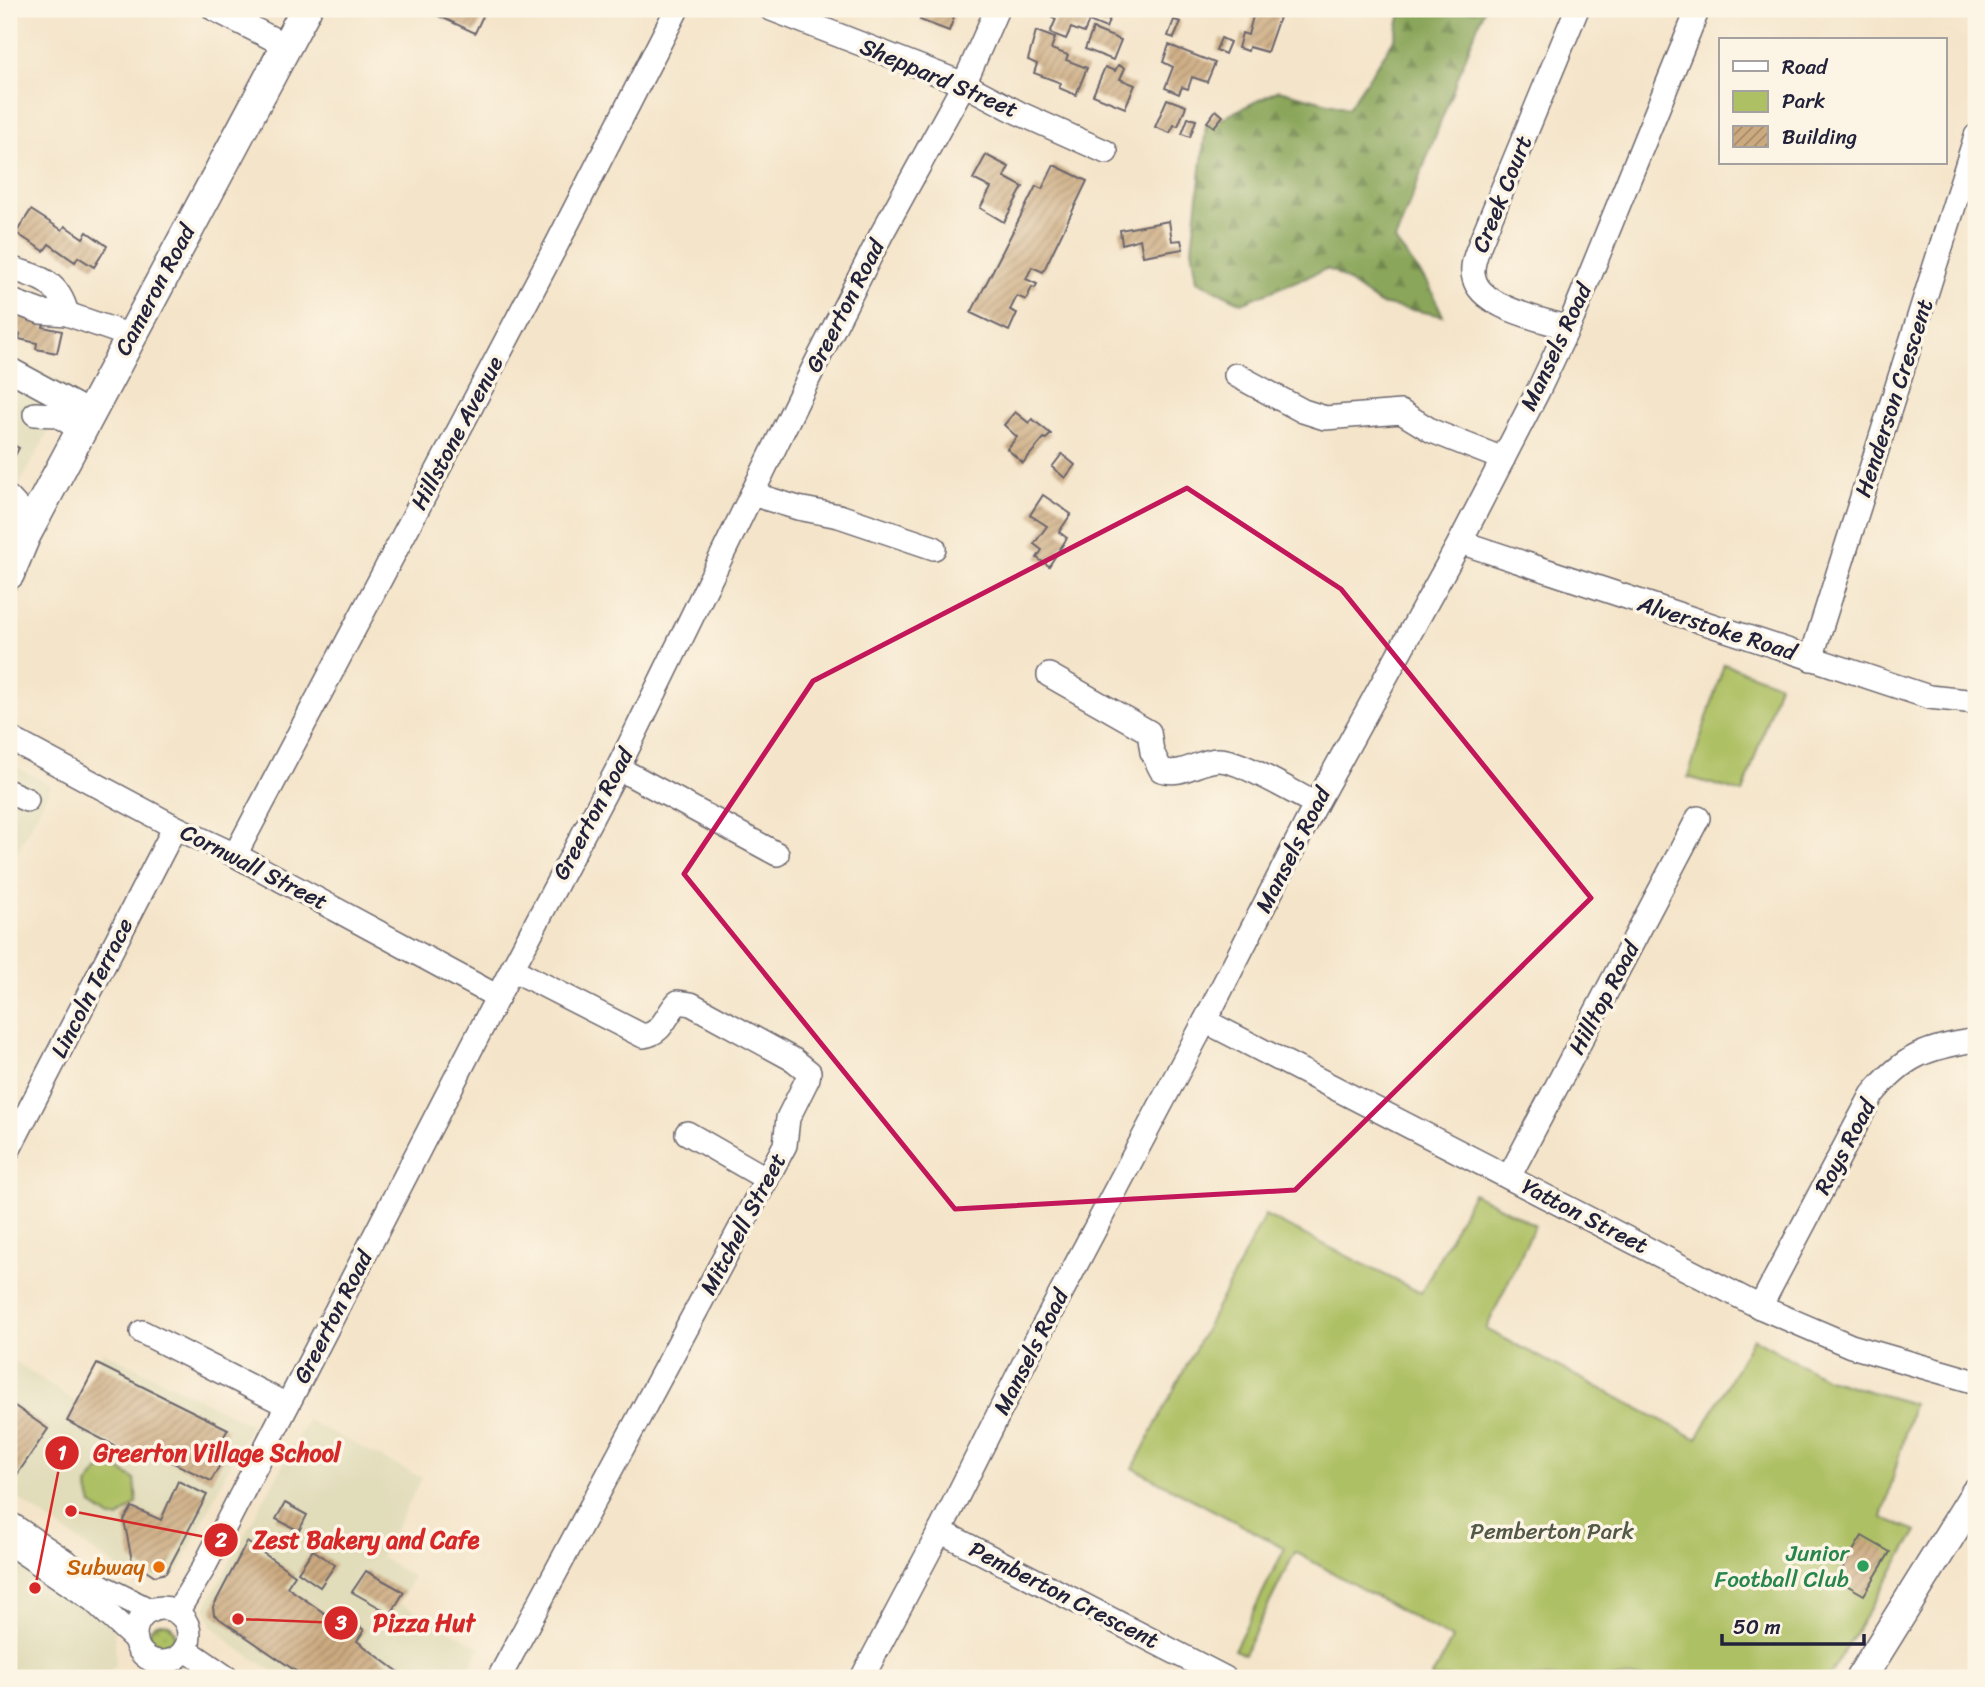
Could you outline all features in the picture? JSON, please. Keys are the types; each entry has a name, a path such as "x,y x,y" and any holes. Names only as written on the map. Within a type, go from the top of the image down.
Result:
{"main road":[{"name":"Cameron Road","path":"9,575 22,529 86,421 306,9"},
{"path":"1861,1678 1976,1493"}],"street":[{"path":"214,9 285,45"},
{"name":"Hillstone Avenue","path":"235,855 558,242 677,9"},
{"name":"Sheppard Street","path":"771,9 964,84 1019,113 1106,152"},
{"name":"Greerton Road","path":"177,1612 288,1405 618,768 881,235 964,84 997,9"},
{"name":"Creek Court","path":"1567,328 1510,309 1485,296 1473,278 1473,268 1481,241 1577,9"},
{"name":"Mansels Road","path":"862,1678 1316,804 1503,459 1567,328 1698,9"},
{"name":"Henderson Crescent","path":"1811,659 1976,136"},
{"path":"9,268 52,285 63,298 67,314"},
{"path":"9,300 41,313 67,314 131,336"},
{"path":"1236,375 1303,411 1325,418 1401,412 1432,432 1503,459"},
{"path":"12,378 86,421"},
{"path":"35,414 86,421"},
{"path":"752,494 798,508 839,516 934,548"},
{"path":"9,498 22,529"},
{"name":"Alverstoke Road","path":"1460,542 1930,697 1976,702"},
{"path":"1049,675 1149,732 1152,752 1161,770 1178,772 1206,762 1230,760 1316,804"},
{"name":"Cornwall Street","path":"9,738 175,827 235,855 498,998"},
{"path":"618,768 777,854"},
{"name":"Hilltop Road","path":"1509,1177 1698,818"},
{"name":"Lincoln Terrace","path":"9,1149 175,827"},
{"name":"Mitchell Street","path":"499,1678 785,1145 788,1118 809,1072 805,1067 691,1004 678,1002 664,1024 649,1036 643,1036 512,969"},
{"name":"Yatton Street","path":"1205,1021 1760,1307 1851,1346 1976,1382"},
{"name":"Roys Road","path":"1760,1307 1872,1095 1886,1077 1901,1063 1916,1056 1934,1049 1976,1041"},
{"path":"687,1133 767,1179"},
{"path":"142,1332 288,1405"},
{"path":"9,1523 103,1587 151,1611 169,1609 177,1612 187,1625 189,1633 185,1649 180,1655 146,1669 144,1655 136,1640 93,1600 9,1543"},
{"name":"Pemberton Crescent","path":"940,1531 1225,1678"},
{"path":"136,1640 138,1623 151,1611"},
{"path":"185,1649 227,1678"}],"highlighted area":[{"path":"1187,488 1341,589 1591,898 1295,1190 955,1209 684,874 813,681"}],"shaded area":[{"path":"9,356 72,388 9,505"},
{"path":"9,763 51,786 9,868"},
{"path":"103,1351 250,1424 177,1574 139,1583 9,1492 9,1357 79,1404"},
{"path":"307,1420 422,1478 381,1557 413,1577 400,1603 480,1647 465,1678 283,1678 234,1646 212,1625 206,1606"},
{"path":"9,1551 114,1624 116,1664 104,1678 9,1678"}],"green space":[{"path":"1402,9 1484,9 1395,241 1429,285 1443,316 1380,304 1333,271 1326,269 1242,303 1197,281 1192,248 1206,126 1279,90 1348,108 1395,38"},
{"path":"1724,664 1779,684 1743,793 1688,777"},
{"name":"Pemberton Park","path":"1473,1193 1535,1225 1486,1329 1697,1439 1753,1338 1827,1379 1913,1404 1882,1518 1917,1531 1828,1678 1431,1678 1452,1639 1295,1552 1244,1654 1234,1650 1285,1548 1133,1468 1265,1215 1421,1293"},
{"path":"105,1467 122,1471 135,1480 137,1503 119,1518 111,1518 92,1505 87,1486 98,1471"},
{"path":"162,1623 171,1627 175,1636 171,1645 162,1649 153,1645 149,1636 153,1627"}],"building":[{"path":"424,9 486,9 475,33"},
{"path":"920,9 946,9 944,13 954,17 949,31 920,20"},
{"path":"1055,9 1102,9 1112,13 1106,28 1089,21 1084,33 1071,28 1066,39 1050,33 1056,19 1052,17"},
{"path":"1255,9 1282,9 1267,52 1249,47 1248,51 1238,48 1242,33 1248,35"},
{"path":"1174,20 1181,22 1174,38 1168,36"},
{"path":"1093,29 1121,40 1113,60 1085,49"},
{"path":"1036,31 1055,38 1051,49 1068,55 1066,60 1087,68 1076,95 1059,88 1061,83 1034,73 1037,64 1028,60"},
{"path":"1221,38 1230,42 1225,54 1216,50"},
{"path":"1169,45 1215,63 1207,82 1192,77 1188,89 1182,87 1179,94 1165,88 1173,67 1163,62"},
{"path":"1118,65 1125,68 1120,79 1135,85 1125,108 1093,95 1105,67 1115,71"},
{"path":"1167,99 1186,106 1178,126 1174,125 1170,133 1155,127"},
{"path":"1216,110 1223,116 1214,127 1207,122"},
{"path":"1188,118 1196,120 1190,137 1182,134"},
{"path":"986,155 1009,167 1004,177 1023,187 1004,222 980,208 991,188 973,179"},
{"path":"1054,165 1087,181 1043,272 1032,267 1026,279 1037,284 1035,288 1032,287 1026,300 1017,296 1010,310 1017,313 1009,331 971,313 1036,186 1042,189"},
{"path":"31,210 62,230 65,226 83,238 87,232 107,246 94,267 78,257 75,262 49,244 44,251 16,233"},
{"path":"1169,221 1172,241 1181,240 1183,249 1143,256 1140,239 1122,244 1120,230"},
{"path":"9,310 44,322 43,327 62,331 57,353 36,349 37,343 19,339 20,334 9,332"},
{"path":"1015,412 1029,423 1032,419 1051,434 1044,438 1023,463 1007,449 1017,437 1004,425"},
{"path":"9,443 19,448 9,467"},
{"path":"1062,454 1075,465 1065,478 1052,467"},
{"path":"1043,495 1071,514 1059,532 1067,538 1049,566 1037,558 1042,550 1034,544 1047,526 1030,515"},
{"path":"97,1364 228,1429 222,1440 231,1445 211,1481 139,1446 134,1456 67,1421"},
{"path":"9,1402 48,1429 14,1479 9,1475"},
{"path":"178,1481 207,1495 166,1573 155,1576 132,1561 124,1520 132,1507 161,1520"},
{"path":"285,1503 307,1515 299,1531 276,1519"},
{"name":"Junior Football Club","path":"1862,1536 1890,1552 1864,1595 1836,1579"},
{"path":"247,1542 295,1575 287,1587 330,1617 335,1609 364,1630 357,1641 407,1678 306,1678 214,1615 213,1607"},
{"path":"313,1550 335,1565 320,1587 298,1572"},
{"path":"366,1571 404,1592 391,1614 352,1592"}],"place":[{"name":"Zest Bakery and Cafe","path":"71,1511"},
{"name":"Junior Football Club","path":"1863,1566"},
{"name":"Subway","path":"159,1567"},
{"name":"Greerton Village School","path":"35,1588"},
{"name":"Pizza Hut","path":"238,1619"}]}
